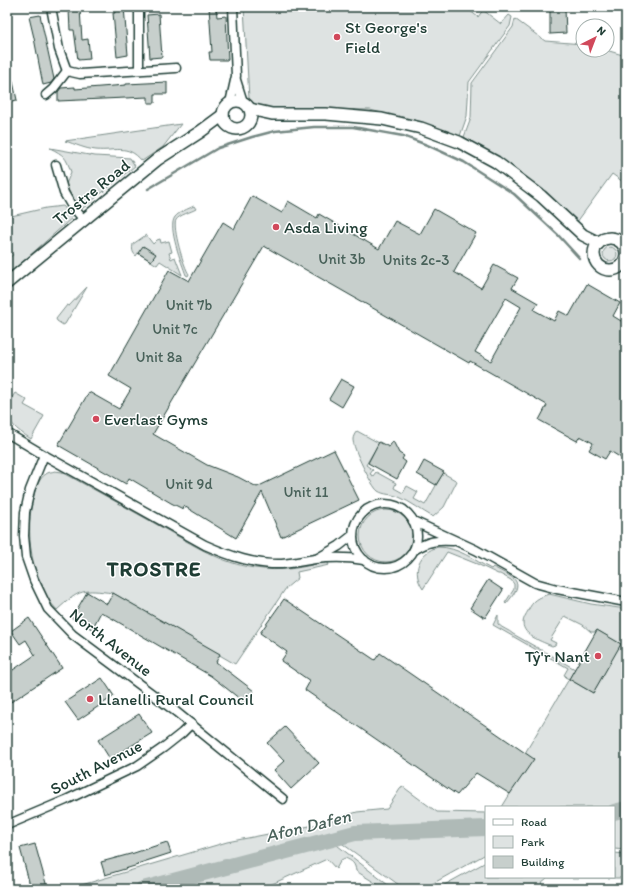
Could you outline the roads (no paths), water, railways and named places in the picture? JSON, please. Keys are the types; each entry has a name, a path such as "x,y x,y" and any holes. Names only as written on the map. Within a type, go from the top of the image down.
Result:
{"main road":[{"path":"272,114 249,122 240,129 229,126 225,122 223,115 224,109 234,101 272,114 326,114 382,119 421,128 459,142 496,162 541,196 583,235 599,243"},
{"path":"246,106 251,116 249,122"},
{"name":"Trostre Road","path":"7,282 158,159 223,115"},
{"name":"Trostre Road","path":"200,132 229,126"},
{"path":"608,239 621,243 624,247 624,268 608,270 599,266 594,257 594,252 599,243 608,239"}],"street":[{"path":"51,7 59,49 67,71"},
{"path":"139,7 139,70"},
{"path":"230,103 235,79 233,7"},
{"path":"67,71 80,74 176,68"},
{"path":"46,95 53,89 67,71"},
{"path":"235,79 246,106"},
{"path":"56,165 64,193 71,205 84,220"},
{"path":"7,433 205,545 228,556 255,563 280,564 344,557 364,560"},
{"name":"North Avenue","path":"44,455 30,490 25,512 24,536 26,557 34,580 48,608 73,635 136,681 283,799"},
{"path":"414,550 417,536 413,521 405,511 393,505 384,504 366,510 355,525 354,544 358,553 364,560 381,568 390,568 405,561 414,550 427,543 439,540 458,541"},
{"path":"413,521 476,550 535,583 557,589 626,602"},
{"path":"315,559 339,546 354,535"},
{"name":"South Avenue","path":"7,825 66,800 137,766 164,748 191,724"}],"waterway":[{"path":"148,189 218,148 252,137 275,131 314,127 353,127 403,136 464,162 514,194 558,235 580,259"},
{"name":"Afon Dafen","path":"615,812 626,809"},
{"name":"Afon Dafen","path":"143,889 355,833 485,828"}],"place":[{"name":"St George's Field","path":"337,37"},
{"name":"Asda Living","path":"276,227"},
{"name":"Everlast Gyms","path":"96,419"},
{"name":"Tŷ'r Nant","path":"598,656"},
{"name":"Llanelli Rural Council","path":"90,699"}],"district":[{"name":"TROSTRE","path":"154,568"}]}
